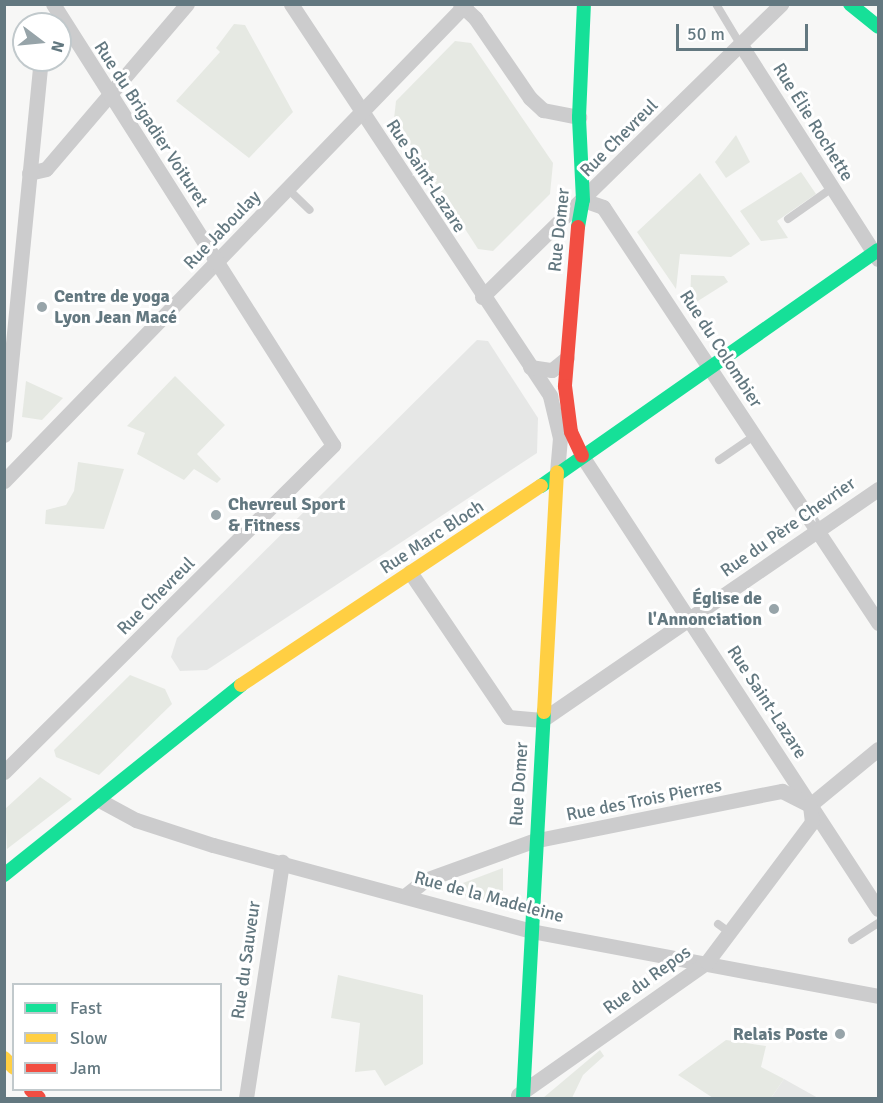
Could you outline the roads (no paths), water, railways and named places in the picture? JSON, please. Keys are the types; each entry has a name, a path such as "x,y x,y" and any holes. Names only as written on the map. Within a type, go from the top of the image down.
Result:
{"main road":[{"name":"Rue Domer","path":"582,456 571,432 567,358 573,251 584,200 579,117 584,4"},
{"path":"850,4 879,27"},
{"name":"Rue Marc Bloch","path":"10,872 211,705 582,456 877,254"},
{"name":"Rue Domer","path":"520,1096 556,472"}],"street":[{"path":"29,173 46,169 187,4"},
{"name":"Rue Saint-Lazare","path":"291,4 482,297 550,396 558,422 556,472"},
{"name":"Rue Chevreul","path":"482,297 584,200 781,4"},
{"path":"463,5 530,98 543,110 579,117"},
{"name":"Rue Jaboulay","path":"4,482 362,113 463,5"},
{"name":"Rue du Brigadier Voituret","path":"72,41 333,445"},
{"name":"Rue Élie Rochette","path":"741,45 877,254"},
{"path":"4,435 39,72"},
{"name":"Rue du Colombier","path":"584,200 603,207 879,623"},
{"path":"530,367 552,370 567,358"},
{"name":"Rue Chevreul","path":"4,772 333,445"},
{"name":"Rue Saint-Lazare","path":"582,456 879,909"},
{"name":"Rue du Père Chevrier","path":"542,720 816,530 879,489"},
{"path":"410,572 508,717 542,720"},
{"path":"810,805 879,749"},
{"name":"Rue des Trois Pierres","path":"406,895 425,880 534,841 782,791 810,805"},
{"name":"Rue de la Madeleine","path":"99,800 136,820 531,931 707,962 879,996"},
{"name":"Rue du Repos","path":"520,1096 707,962 723,928 812,822 810,805"},
{"path":"4,855 10,872"},
{"name":"Rue du Sauveur","path":"246,1098 282,862"}],"lane":[{"name":"Rue Élie Rochette","path":"716,4 741,45"},
{"path":"788,219 832,188"},
{"path":"288,189 310,210"},
{"path":"719,460 754,436"},
{"path":"852,940 879,923"}],"place":[{"name":"Centre de yoga Lyon Jean Macé","path":"42,307"},
{"name":"Chevreul Sport & Fitness","path":"216,515"},
{"name":"Église de l'Annonciation","path":"774,609"},
{"name":"Relais Poste","path":"840,1034"}]}
